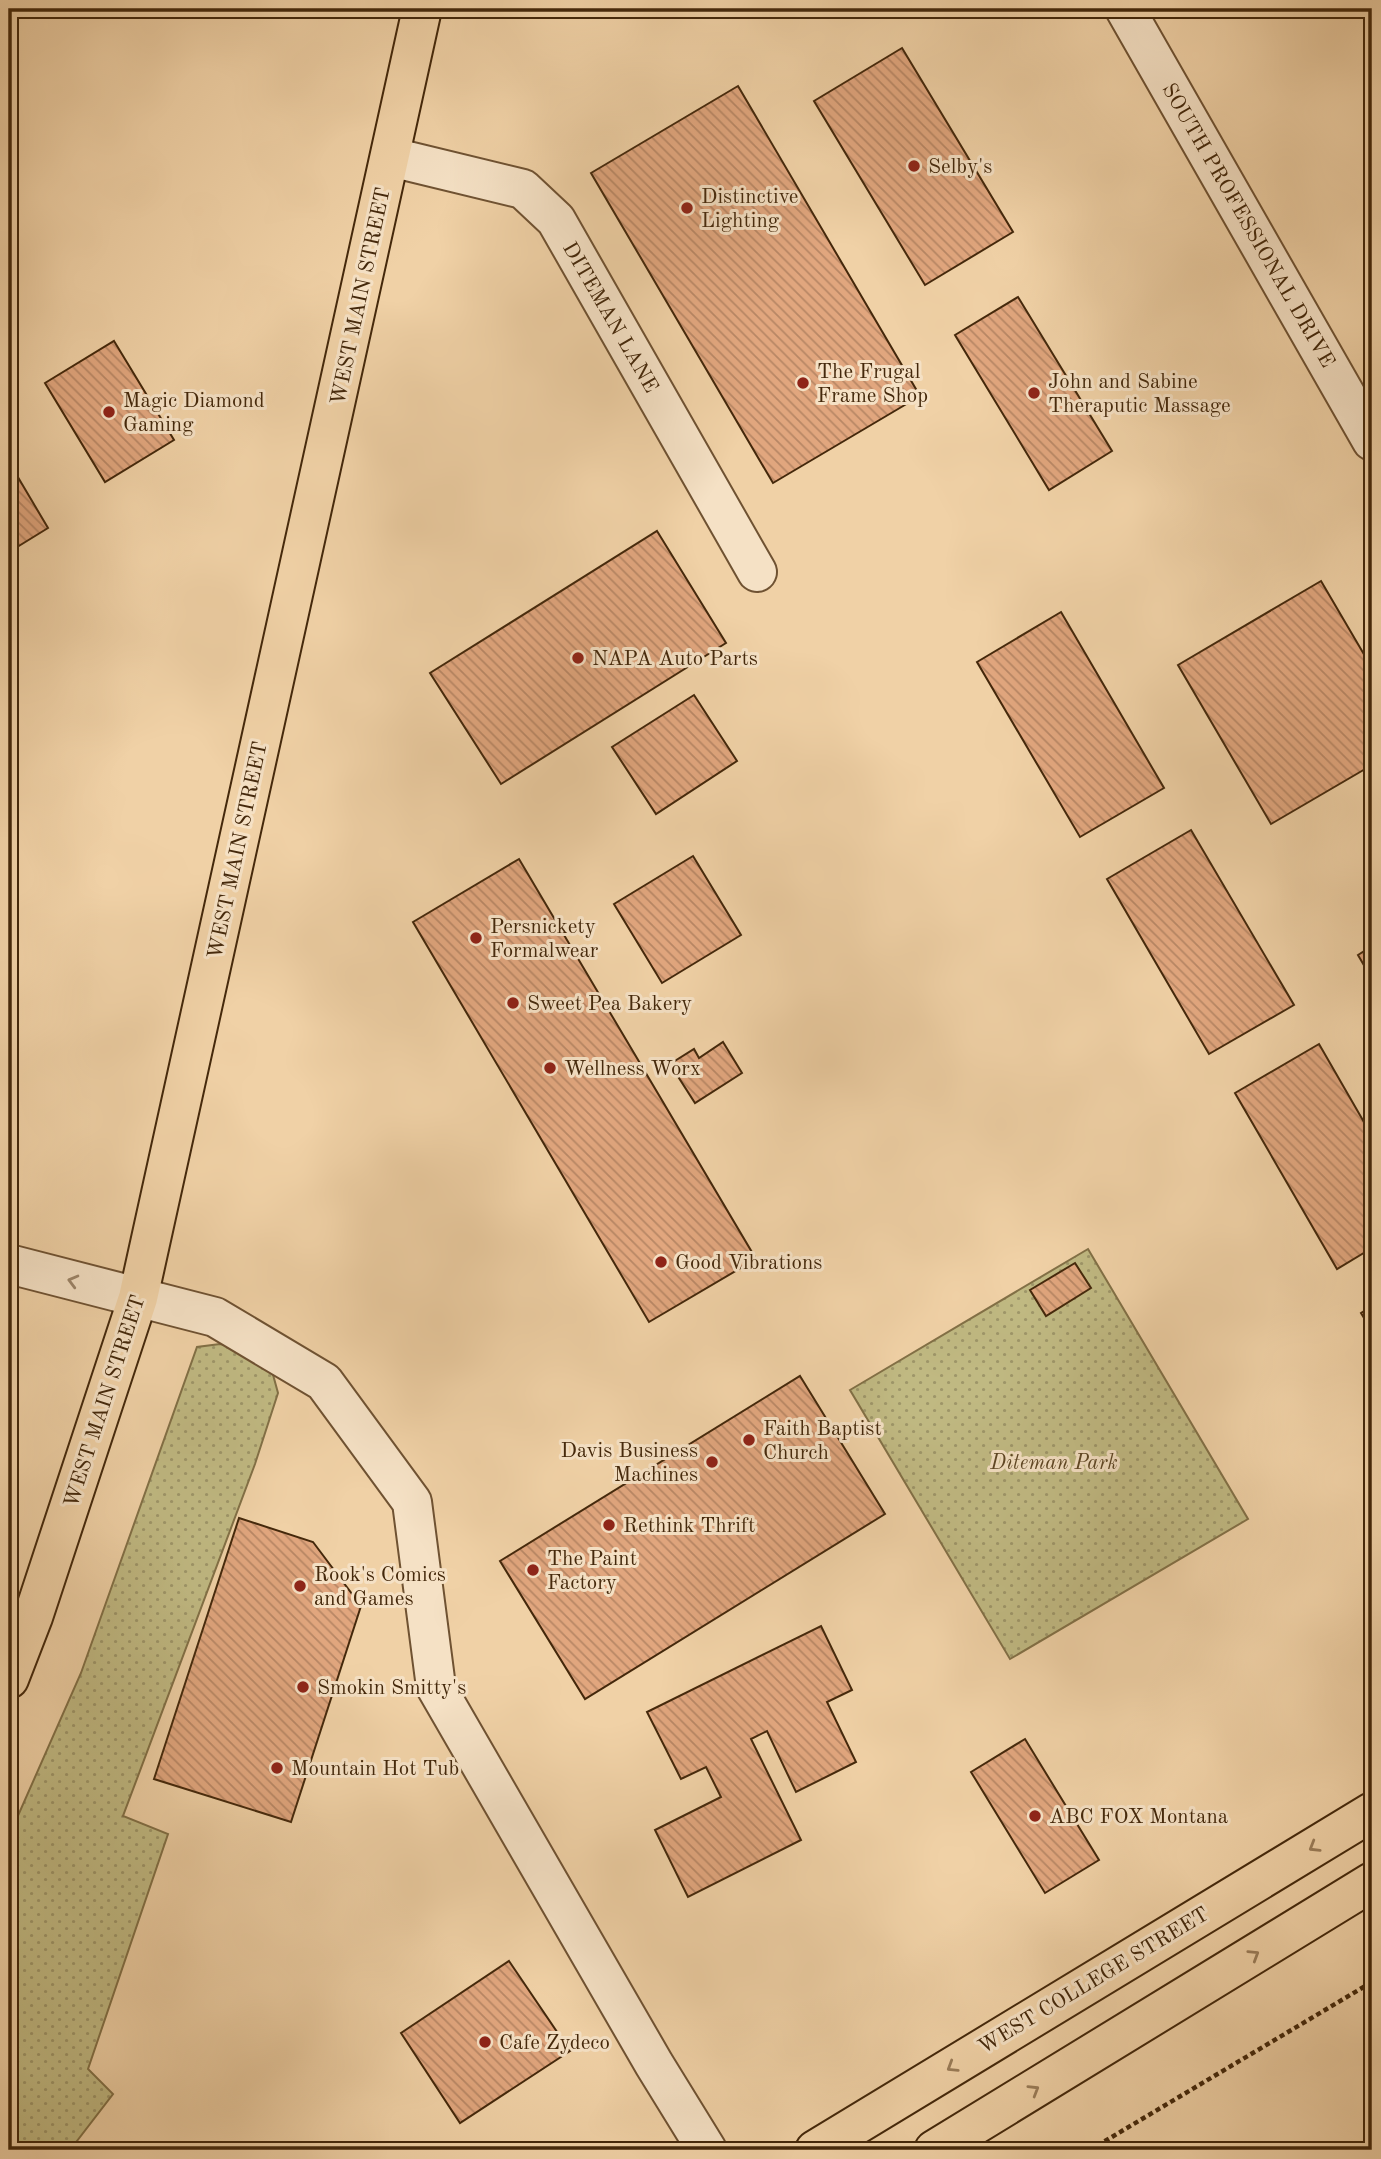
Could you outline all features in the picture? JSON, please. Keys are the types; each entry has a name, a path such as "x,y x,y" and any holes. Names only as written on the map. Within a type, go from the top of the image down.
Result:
{"main road":[{"name":"WEST MAIN STREET","path":"9,1679 33,1617 138,1298 422,9"},
{"name":"WEST COLLEGE STREET","path":"815,2150 1372,1812"},
{"path":"934,2150 1372,1882"}],"street":[{"name":"SOUTH PROFESSIONAL DRIVE","path":"1125,9 1372,441"},
{"name":"DITEMAN LANE","path":"391,157 523,188 556,220 757,572"},
{"path":"9,1264 215,1317 324,1382 412,1502 436,1687 654,2064 707,2150"}],"path":[{"path":"1090,2150 1372,1982"}],"green space":[{"name":"Diteman Park","path":"1088,1249 1248,1519 1010,1659 850,1390"},
{"path":"220,1344 243,1348 269,1360 278,1393 255,1464 123,1816 168,1834 88,2069 113,2094 70,2150 9,2150 9,1836 81,1673 197,1347"}],"building":[{"name":"Selby's","path":"902,48 1013,232 925,285 814,101"},
{"path":"738,86 920,396 773,483 591,173"},
{"name":"John and Sabine Theraputic Massage","path":"1018,297 1112,451 1049,490 955,335"},
{"name":"Magic Diamond Gaming","path":"114,341 174,440 105,482 45,383"},
{"path":"9,462 48,528 9,552"},
{"name":"NAPA Auto Parts","path":"657,531 726,643 501,784 430,673"},
{"path":"1321,581 1372,668 1372,765 1271,824 1178,665"},
{"path":"1061,612 1164,788 1080,837 977,662"},
{"path":"694,695 737,761 656,814 612,747"},
{"path":"1191,830 1294,1005 1209,1054 1107,879"},
{"path":"693,856 741,935 662,983 614,904"},
{"path":"519,859 756,1259 649,1322 413,922"},
{"path":"1372,946 1372,979 1358,955"},
{"path":"723,1042 742,1073 695,1103 670,1064 694,1049 699,1058"},
{"path":"1319,1044 1372,1136 1372,1248 1337,1269 1235,1093"},
{"path":"1075,1263 1091,1288 1046,1316 1030,1290"},
{"path":"1372,1306 1372,1331 1361,1313"},
{"path":"800,1376 885,1514 585,1699 500,1561"},
{"path":"239,1518 313,1542 361,1606 291,1822 154,1779"},
{"path":"821,1626 852,1690 827,1702 856,1762 796,1792 767,1731 751,1739 801,1840 688,1897 655,1830 721,1797 706,1767 681,1779 647,1712"},
{"name":"ABC FOX Montana","path":"1025,1739 1099,1860 1045,1893 971,1772"},
{"name":"Cafe Zydeco","path":"509,1961 570,2051 460,2123 401,2033"}],"place":[{"name":"Selby's","path":"914,166"},
{"name":"Distinctive Lighting","path":"687,208"},
{"name":"The Frugal Frame Shop","path":"803,383"},
{"name":"John and Sabine Theraputic Massage","path":"1034,393"},
{"name":"Magic Diamond Gaming","path":"109,412"},
{"name":"NAPA Auto Parts","path":"578,658"},
{"name":"Persnickety Formalwear","path":"476,938"},
{"name":"Sweet Pea Bakery","path":"513,1003"},
{"name":"Wellness Worx","path":"550,1068"},
{"name":"Good Vibrations","path":"661,1262"},
{"name":"Faith Baptist Church","path":"749,1440"},
{"name":"Davis Business Machines","path":"712,1462"},
{"name":"Rethink Thrift","path":"609,1525"},
{"name":"The Paint Factory","path":"533,1570"},
{"name":"Rook's Comics and Games","path":"300,1586"},
{"name":"Smokin Smitty's","path":"303,1687"},
{"name":"Mountain Hot Tub","path":"277,1768"},
{"name":"ABC FOX Montana","path":"1035,1816"},
{"name":"Cafe Zydeco","path":"485,2042"}]}
